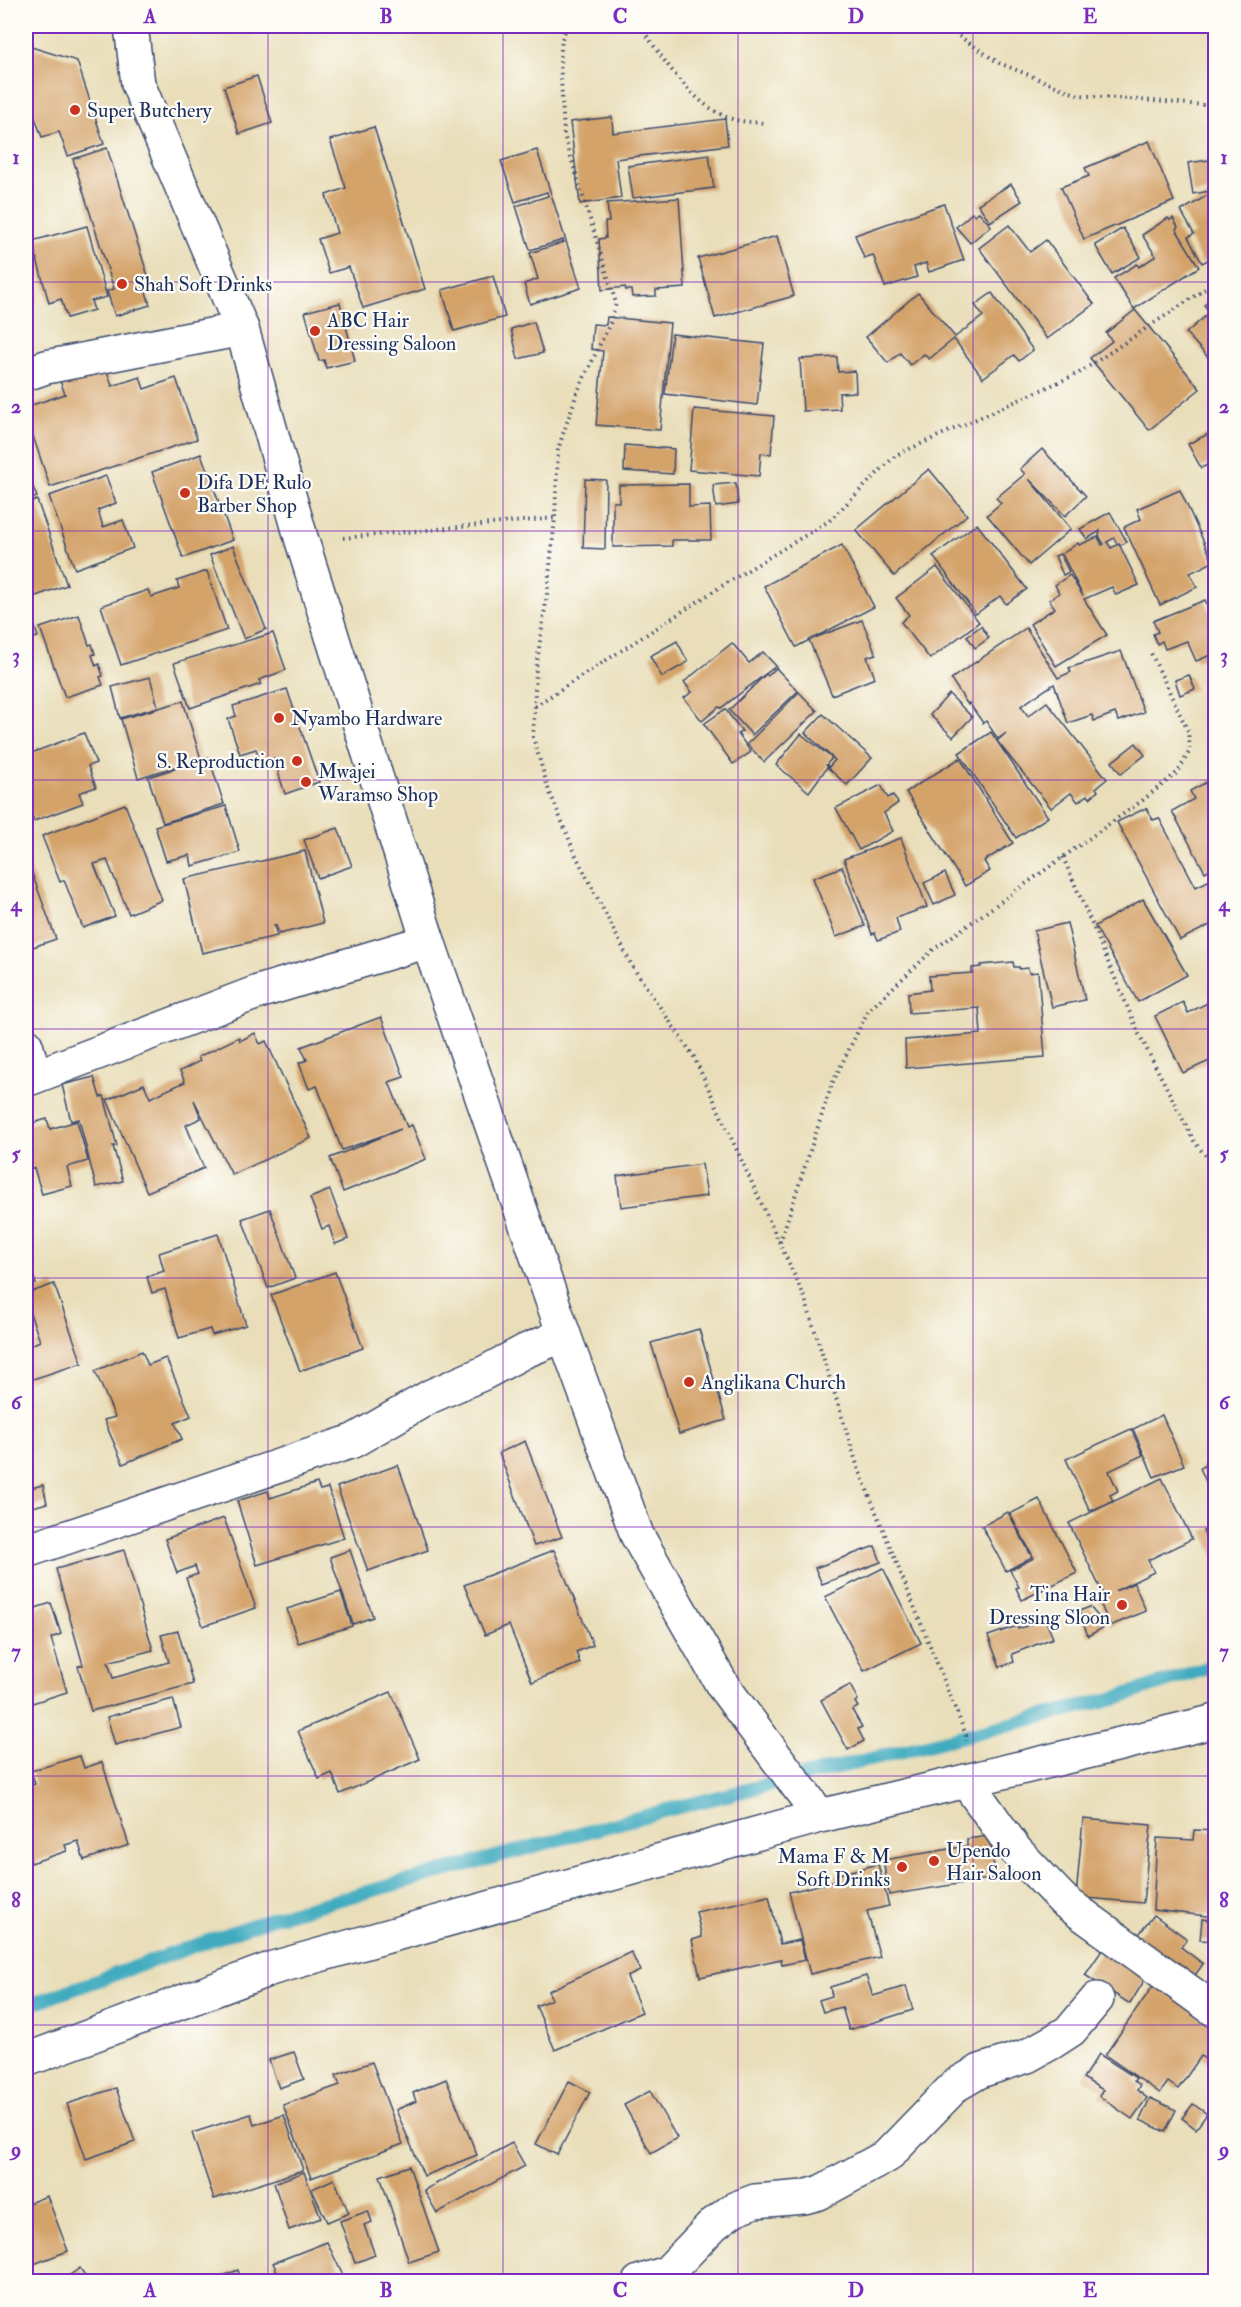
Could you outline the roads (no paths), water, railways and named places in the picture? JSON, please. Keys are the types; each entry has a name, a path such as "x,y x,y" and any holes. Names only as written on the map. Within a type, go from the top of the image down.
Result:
{"street":[{"path":"131,26 138,84 242,329 302,541 428,941 564,1335 637,1535 723,1686 820,1816"},
{"path":"26,374 46,367 242,329"},
{"path":"26,1045 30,1078 258,993 428,941"},
{"path":"26,1551 353,1441 431,1396 564,1335"},
{"path":"26,2060 273,1968 820,1816 1215,1721"},
{"path":"966,1781 1016,1851 1064,1901 1215,2011"},
{"path":"639,2282 667,2273 714,2224 734,2209 754,2200 804,2197 819,2193 887,2156 956,2085 980,2071 1027,2056 1054,2042 1071,2030 1097,1999"}],"waterway":[{"path":"26,2006 275,1917 667,1810 1119,1697 1216,1665"}],"place":[{"name":"Super Butchery","path":"75,110"},
{"name":"Shah Soft Drinks","path":"122,284"},
{"name":"ABC Hair Dressing Saloon","path":"315,331"},
{"name":"Difa DE Rulo Barber Shop","path":"185,493"},
{"name":"Nyambo Hardware","path":"279,718"},
{"name":"S. Reproduction","path":"297,761"},
{"name":"Mwajei Waramso Shop","path":"306,782"},
{"name":"Anglikana Church","path":"689,1382"},
{"name":"Tina Hair Dressing Sloon","path":"1122,1605"},
{"name":"Upendo Hair Saloon","path":"934,1861"},
{"name":"Mama F & M Soft Drinks","path":"902,1867"}]}
